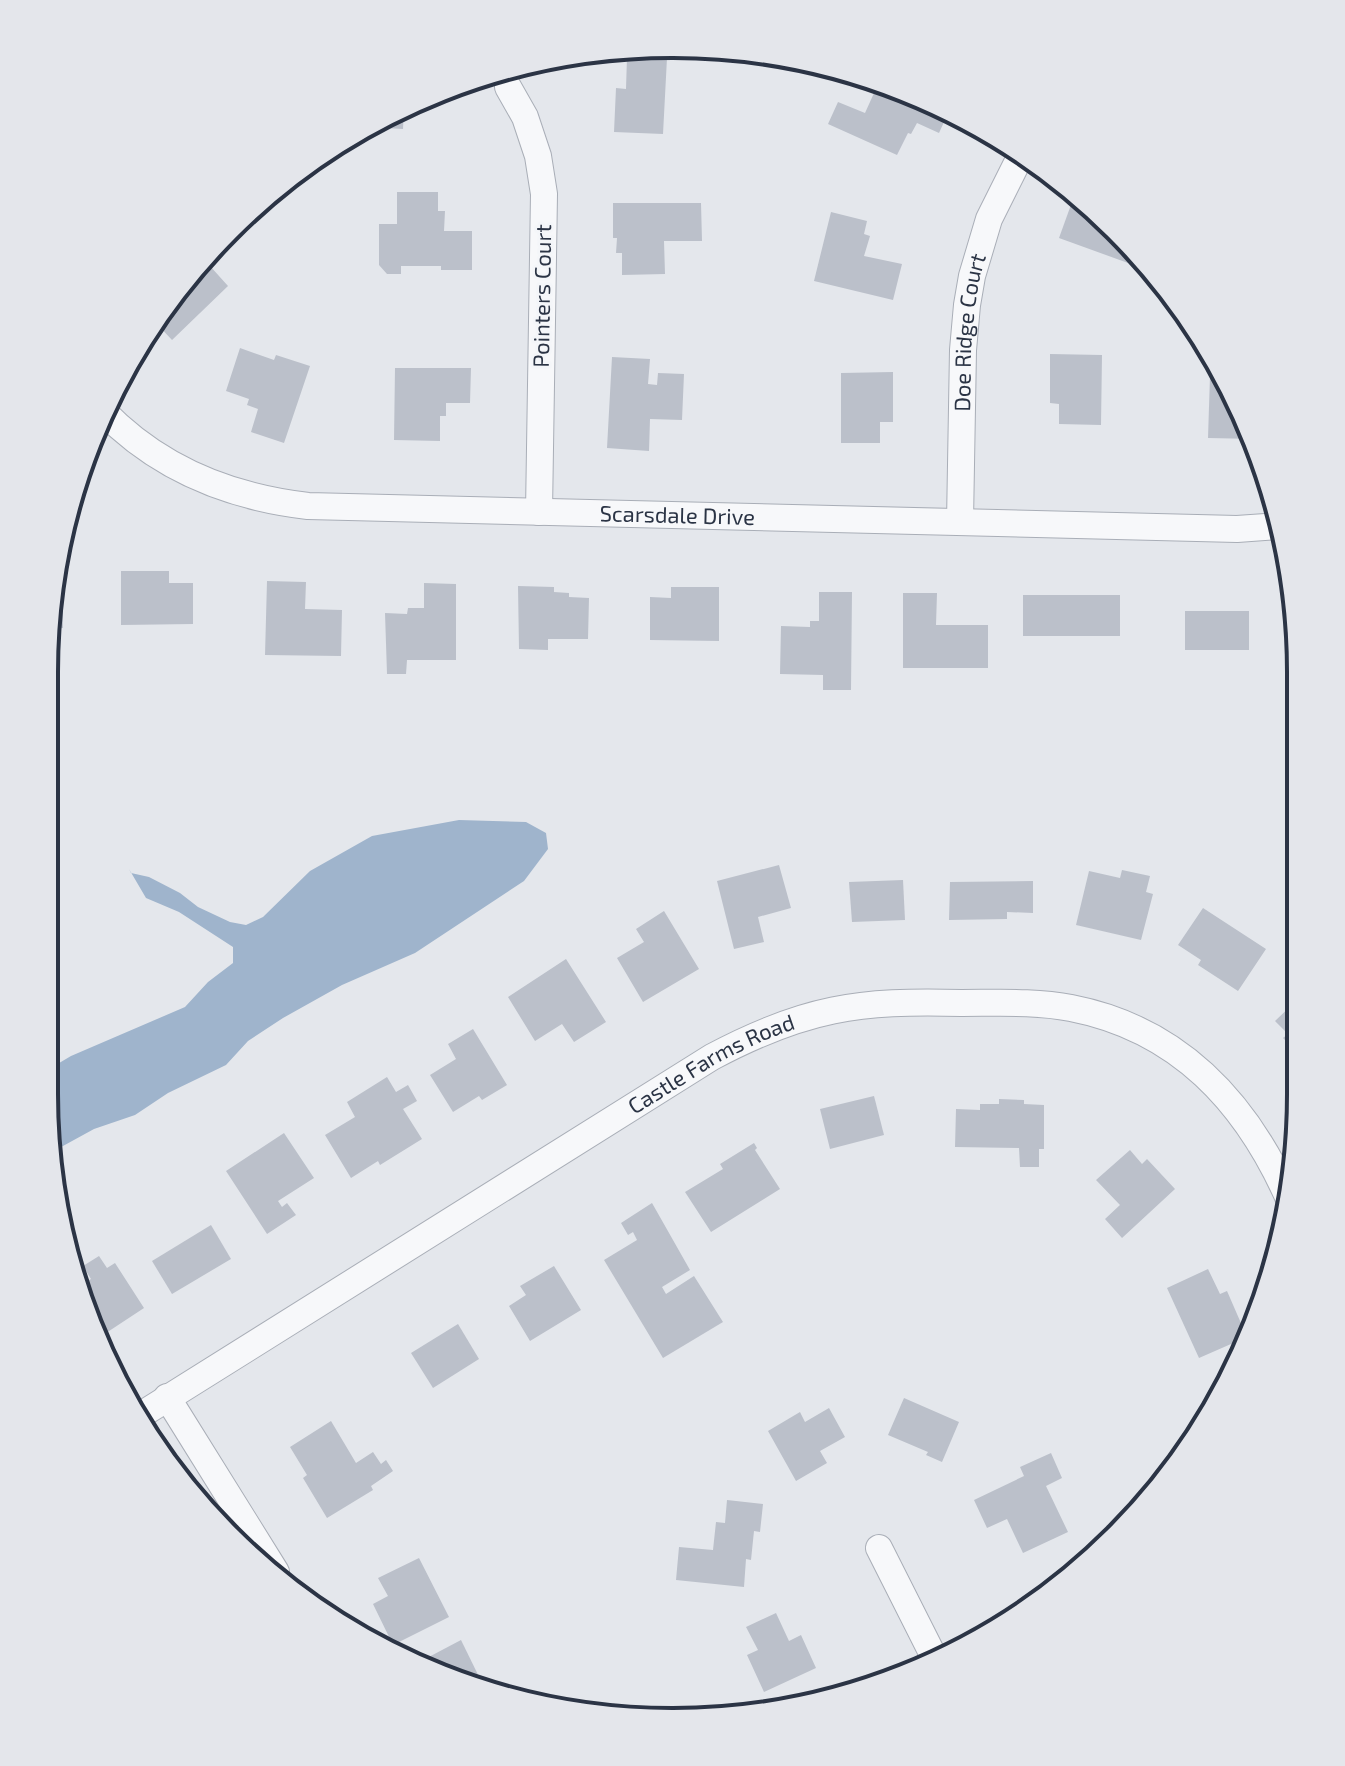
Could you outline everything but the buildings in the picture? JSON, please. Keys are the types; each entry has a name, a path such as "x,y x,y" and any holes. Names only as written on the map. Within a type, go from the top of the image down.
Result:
{"street":[{"name":"Pointers Court","path":"508,87 525,117 538,156 544,194 539,512"},
{"name":"Doe Ridge Court","path":"960,522 963,350 967,305 989,219 1017,164"},
{"name":"Scarsdale Drive","path":"113,419 149,450 184,472 225,489 265,500 322,507 1237,529 1269,527"},
{"name":"Castle Farms Road","path":"146,1411 712,1057 765,1030 836,1009 893,1002 1044,1004 1083,1011 1123,1024 1175,1050 1219,1087 1254,1131 1281,1180"},
{"path":"167,1397 265,1554"},
{"path":"879,1548 931,1651"}],"water":[{"path":"459,820 526,822 546,833 548,849 524,881 415,953 342,985 283,1018 248,1041 226,1065 168,1093 135,1115 94,1129 60,1147 58,1064 185,1007 208,982 233,963 233,947 179,912 146,898 131,873 149,877 180,893 198,907 230,922 246,925 263,917 310,871 372,836"}]}
